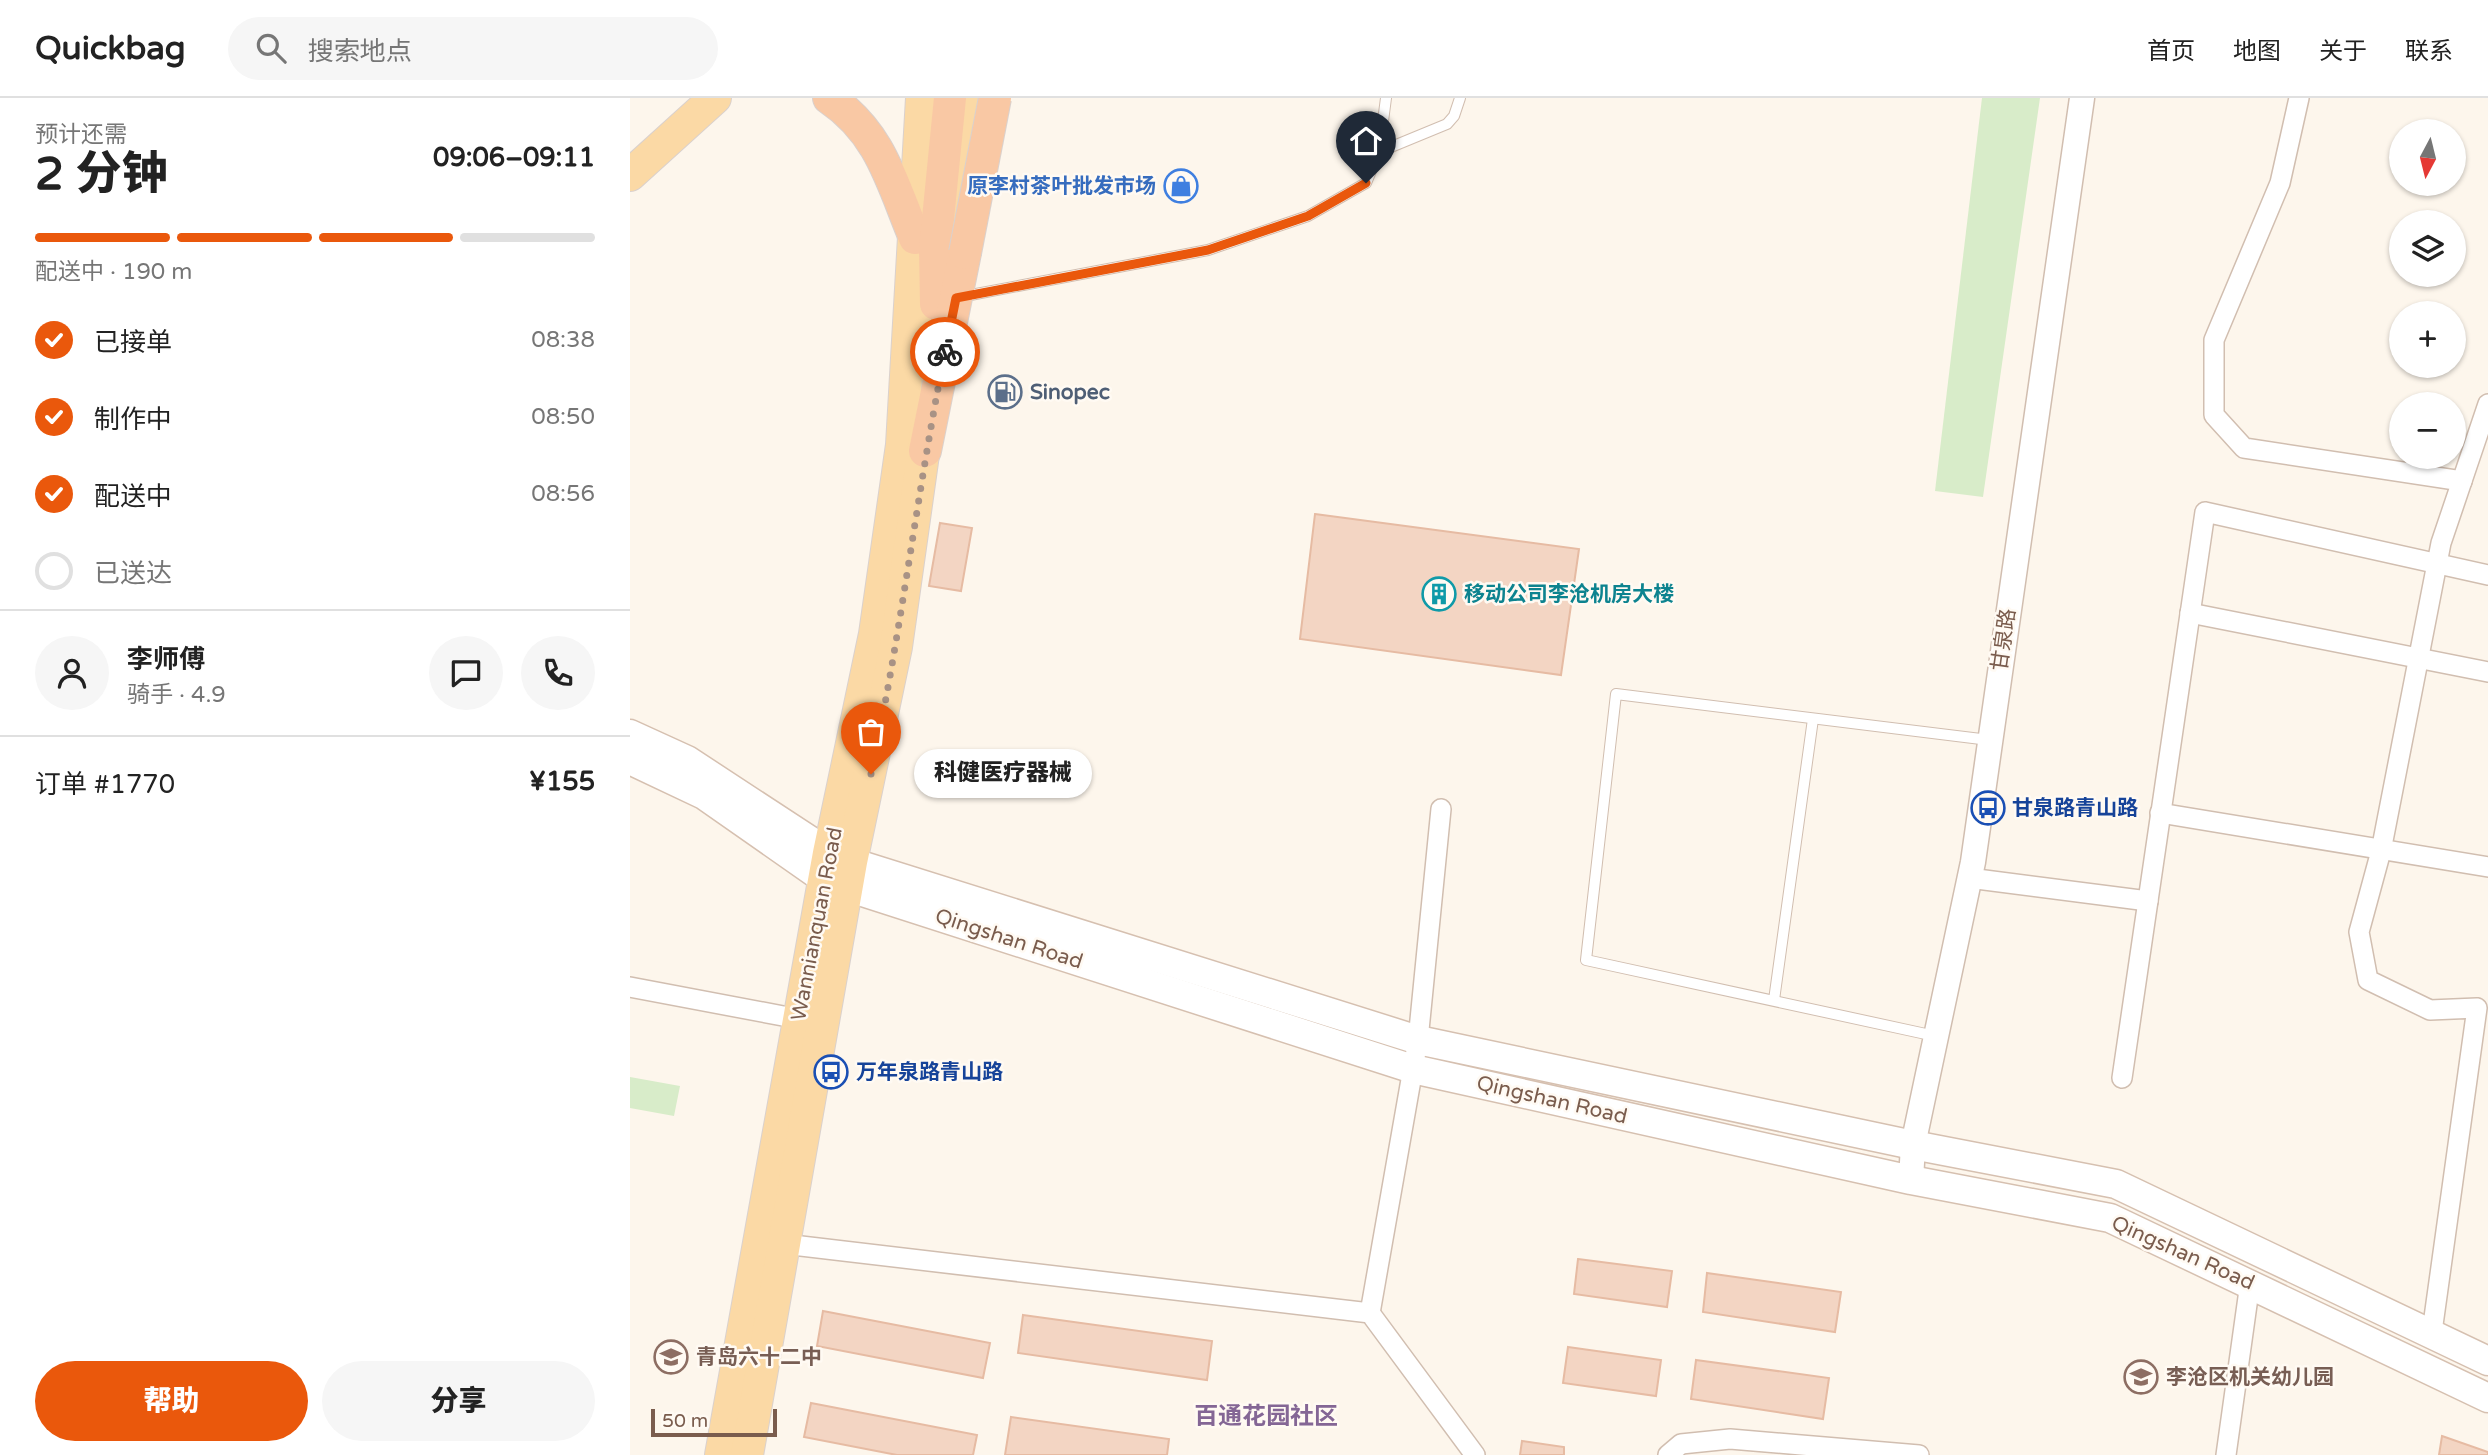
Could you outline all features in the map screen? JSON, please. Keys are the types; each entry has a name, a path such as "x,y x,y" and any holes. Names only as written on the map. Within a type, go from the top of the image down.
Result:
{"highway":[{"path":"829,98 858,120 874,141 915,238"},
{"path":"946,300 935,249 950,98"},
{"path":"946,300 965,253 995,98"}],"main road":[{"path":"630,175 715,98"},
{"name":"Wannianquan Road","path":"747,1455 784,1244 902,444 922,98"},
{"name":"Wannianquan Road","path":"721,1455 799,1019 896,647 946,300 972,196 976,98"},
{"name":"Qingshan Road","path":"630,734 687,760 838,870 1418,1040 1913,1145 2116,1184 2432,1332 2488,1361"},
{"name":"Qingshan Road","path":"630,760 704,795 838,870 1413,1069 1910,1180 2110,1218 2488,1398"}],"street":[{"name":"甘泉路","path":"1910,1180 1913,1145 1969,878 2082,98"},
{"path":"2299,98 2280,183 2214,340 2214,415 2244,448 2462,481"},
{"path":"2432,1332 2477,1008 2430,1010 2368,980 2359,932 2381,851 2437,563 2488,404"},
{"path":"2122,1078 2204,512 2488,575"},
{"path":"2190,613 2488,672"},
{"path":"1441,809 1418,1040 1370,1313 1475,1455"},
{"path":"2161,813 2488,867"},
{"path":"1969,878 2148,901"},
{"path":"630,987 799,1019"},
{"path":"784,1244 1370,1313"},
{"path":"2226,1455 2250,1283"},
{"path":"1668,1455 1681,1444 1730,1439 1919,1455"}],"lane":[{"path":"946,300 1208,250 1308,216 1366,183 1379,152 1386,98"},
{"path":"1379,152 1447,124 1454,116 1460,98"},
{"path":"965,253 972,196"},
{"path":"1936,1036 1586,960 1616,694 1990,740"},
{"path":"1774,1000 1813,719"}],"green space":[{"path":"1982,98 2040,98 1983,497 1935,491"},
{"path":"630,1077 680,1086 674,1116 630,1108"}],"building":[{"name":"移动公司李沧机房大楼","path":"1315,514 1579,549 1561,675 1300,639"},
{"path":"940,523 972,528 961,591 929,586"},
{"path":"1578,1259 1672,1271 1667,1307 1574,1294"},
{"path":"1707,1273 1841,1292 1835,1332 1703,1312"},
{"path":"823,1311 990,1343 983,1378 817,1346"},
{"path":"1023,1315 1212,1341 1207,1380 1018,1353"},
{"path":"1568,1347 1661,1360 1656,1396 1563,1383"},
{"path":"1696,1360 1829,1378 1823,1419 1691,1399"},
{"path":"811,1403 977,1435 973,1455 897,1455 804,1437"},
{"path":"1011,1417 1169,1439 1167,1455 1005,1455"},
{"path":"2442,1436 2488,1452 2488,1455 2439,1455"},
{"path":"1522,1441 1564,1447 1564,1455 1520,1455"}],"way so far":[{"path":"871,774 896,647 925,451 945,352"}],"place":[{"name":"原李村茶叶批发市场","path":"1181,186"},
{"name":"Sinopec","path":"1005,392"},
{"name":"移动公司李沧机房大楼","path":"1439,594"},
{"name":"科健医疗器械","path":"871,774"},
{"name":"甘泉路青山路","path":"1988,808"},
{"name":"万年泉路青山路","path":"831,1072"},
{"name":"青岛六十二中","path":"671,1357"},
{"name":"李沧区机关幼儿园","path":"2141,1377"}],"district":[{"name":"百通花园社区","path":"1266,1416"}],"route":[{"path":"945,352 956,298 1208,250 1308,216 1366,183"}]}
